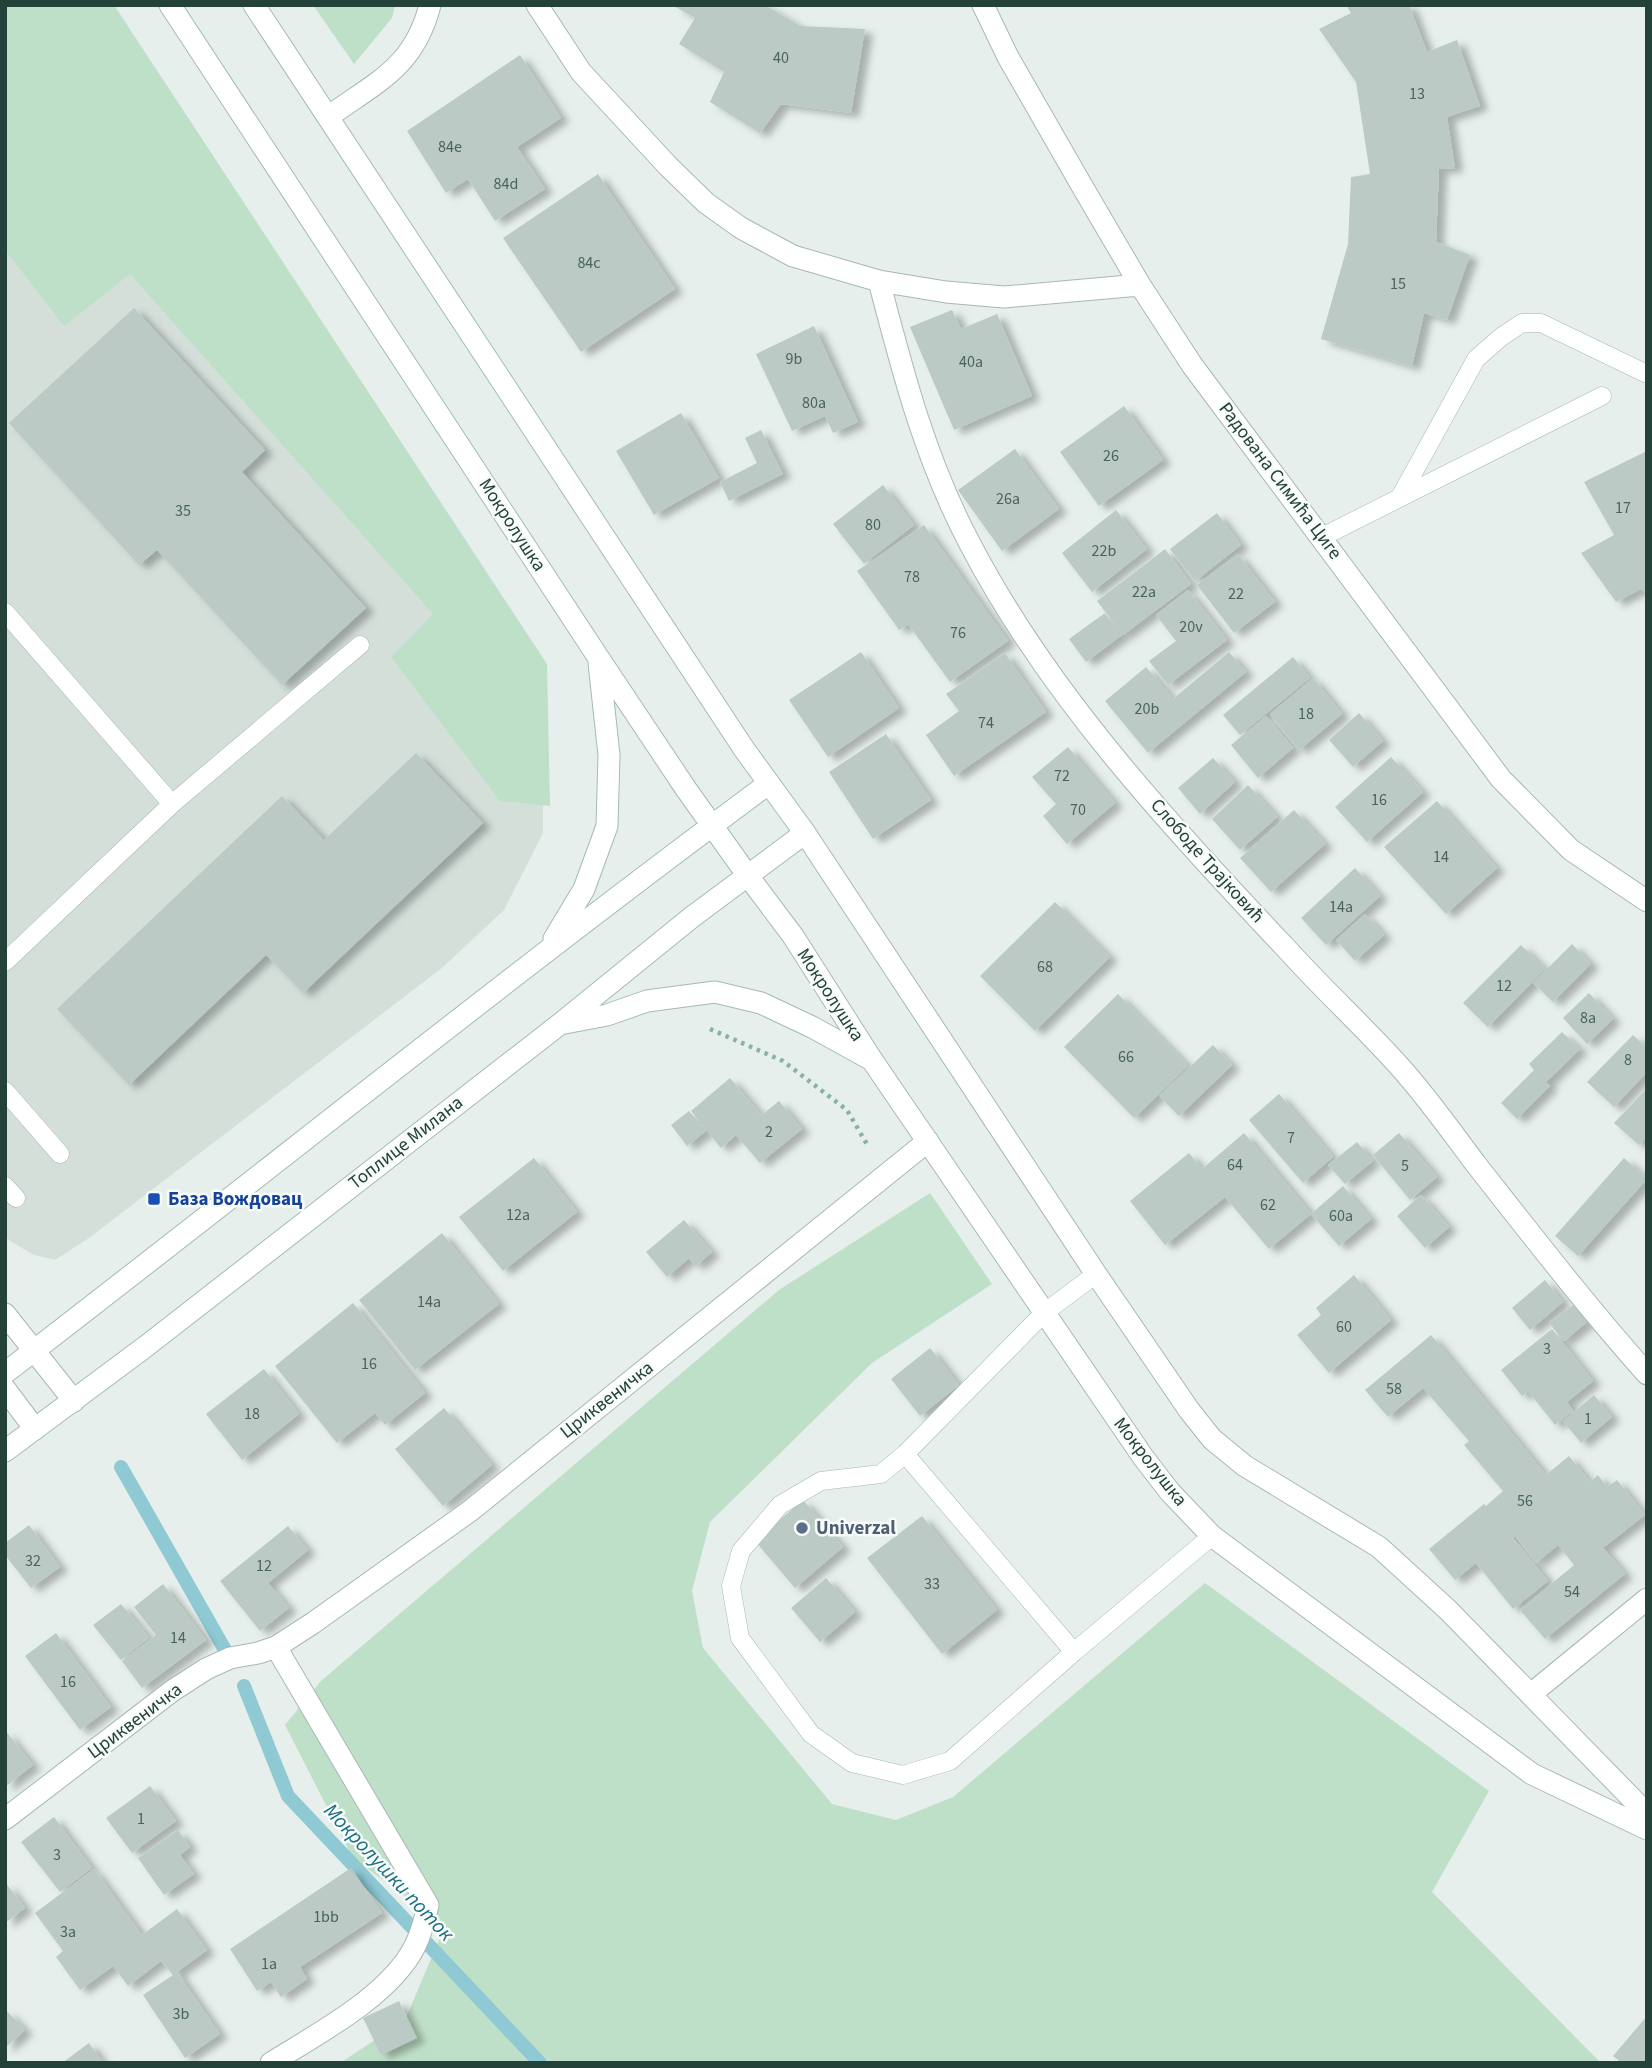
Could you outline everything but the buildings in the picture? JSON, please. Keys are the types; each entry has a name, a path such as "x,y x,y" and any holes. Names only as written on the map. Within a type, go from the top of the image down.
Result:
{"street":[{"name":"Мокролушка","path":"170,5 711,826 793,936 872,1060 1143,1457 1170,1492 1212,1536 1532,1774 1647,1829"},
{"path":"254,5 768,783 805,833 1189,1410 1212,1439 1245,1466 1379,1547 1448,1610 1647,1814"},
{"path":"328,117 395,70 412,48 425,23 430,5"},
{"path":"537,5 581,72 668,166 706,203 740,228 793,256 879,281 946,292 1004,297 1140,285"},
{"name":"Радована Симића Циге","path":"983,5 1008,57 1140,285 1192,365 1501,779 1571,850 1647,901"},
{"name":"Слободе Трајковић","path":"879,281 910,402 937,472 969,543 1016,624 1061,691 1144,792 1296,959 1401,1068 1534,1238 1647,1374"},
{"path":"546,952 584,889 607,826 609,755 598,657"},
{"path":"5,1373 137,1274 546,952 768,783"},
{"name":"Топлице Милана","path":"5,1451 74,1401 560,1024 692,917 805,833"},
{"path":"560,1024 607,1015 647,1001 715,992 761,1003 872,1060"},
{"name":"Цриквеничка","path":"5,1819 173,1691 206,1669 230,1658 276,1647 470,1511 928,1141"},
{"path":"5,1314 74,1401"},
{"path":"5,1389 35,1429"},
{"path":"1531,1695 1647,1599"},
{"path":"271,2063 350,2012 385,1984 414,1949 428,1905 276,1647"}],"lane":[{"path":"1400,497 1476,359 1501,337 1522,324 1541,323 1647,374"},
{"path":"1322,537 1602,396"},
{"path":"5,611 172,804"},
{"path":"5,962 172,804 360,645"},
{"path":"5,1091 60,1154"},
{"path":"1096,1274 1044,1313 905,1454 881,1474 821,1481 780,1505 741,1550 731,1586 740,1638 811,1734 852,1763 903,1775 950,1761 1212,1536"},
{"path":"905,1454 1074,1653"}],"path":[{"path":"710,1029 783,1061 847,1110 886,1175"}],"shaded area":[{"path":"5,60 543,680 543,833 504,910 442,968 89,1238 55,1260 34,1255 5,1236"}],"green space":[{"path":"5,5 114,5 547,664 550,806 500,801 391,657 433,614 130,274 64,326 5,250"},
{"path":"313,5 395,5 392,18 354,64"},
{"path":"930,1193 992,1284 872,1363 710,1522 692,1591 703,1648 832,1804 896,1820 953,1797 1205,1583 1489,1791 1432,1892 1601,2063 340,2063 405,2020 445,1926 353,1858 285,1725 321,1681 779,1290"}],"waterway":[{"name":"Мокролушки поток","path":"121,1467 229,1657"},
{"name":"Мокролушки поток","path":"244,1686 288,1796 540,2063"}],"place":[{"name":"База Вождовац","path":"154,1199"},
{"name":"Univerzal","path":"802,1528"}]}
